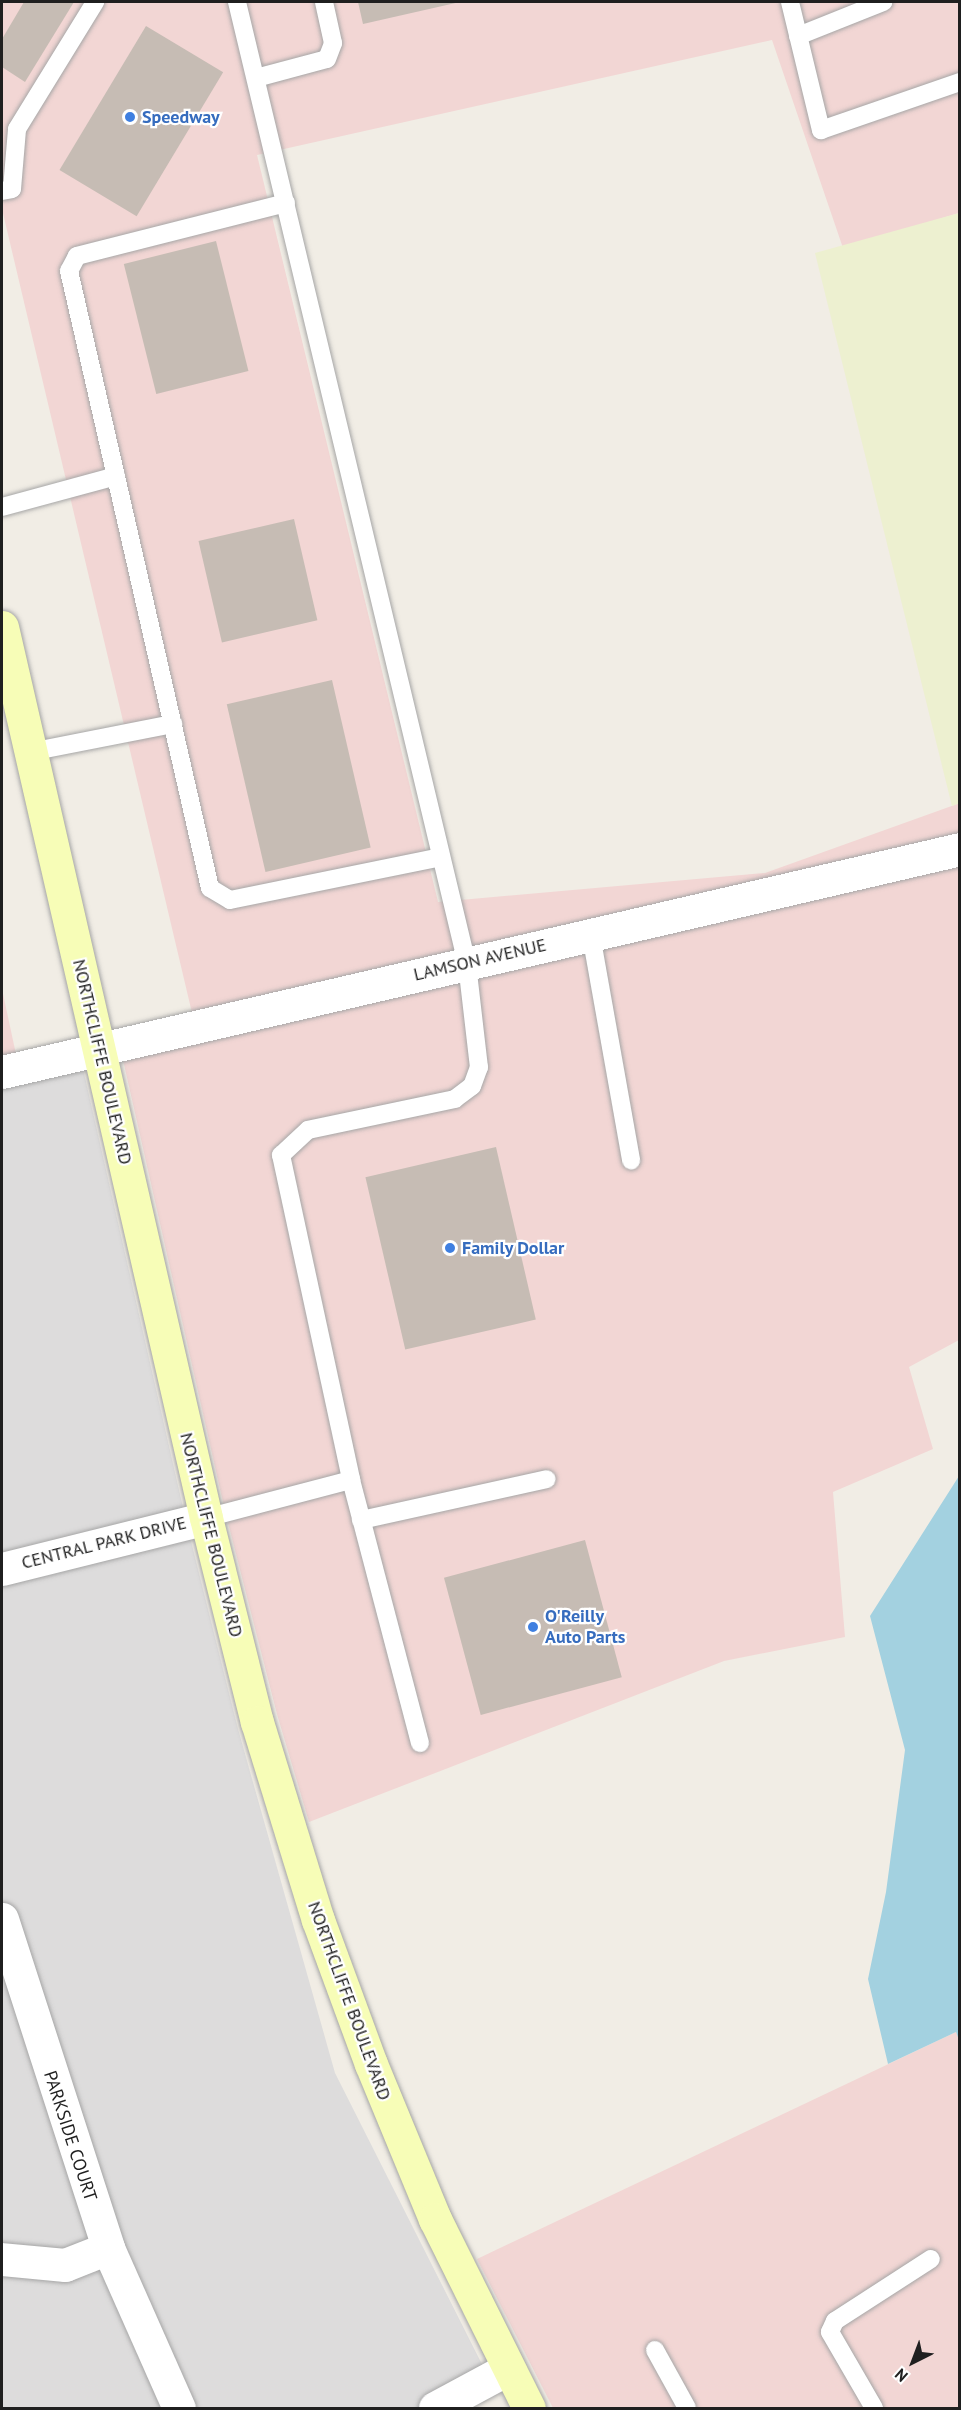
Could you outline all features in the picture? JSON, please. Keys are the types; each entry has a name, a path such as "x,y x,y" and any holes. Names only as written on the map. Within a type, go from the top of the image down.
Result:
{"main road":[{"name":"NORTHCLIFFE BOULEVARD","path":"2,627 206,1518 257,1722 318,1920 371,2064 435,2219 507,2369 529,2409"}],"street":[{"name":"LAMSON AVENUE","path":"2,1072 960,849"},
{"name":"CENTRAL PARK DRIVE","path":"2,1569 206,1518"},
{"name":"PARKSIDE COURT","path":"2,1919 108,2248 179,2409"},
{"path":"2,2259 65,2265 108,2248"},
{"path":"435,2409 507,2369"}],"lane":[{"path":"2,191 12,189 17,129 95,2"},
{"path":"237,2 467,964 479,1067 472,1086 455,1099 308,1130 281,1155 351,1480 420,1743"},
{"path":"255,78 327,59 333,42 324,2"},
{"path":"790,2 821,130 960,82"},
{"path":"798,36 883,2"},
{"path":"286,203 76,256 69,271 210,888 230,900 441,857"},
{"path":"2,507 116,476"},
{"path":"30,752 173,724"},
{"path":"591,935 631,1160"},
{"path":"361,1520 547,1479"},
{"path":"206,1518 351,1480"},
{"path":"874,2409 830,2332 836,2321 930,2259"},
{"path":"655,2350 687,2409"}],"shaded area":[{"path":"2,2 959,2 959,213 843,248 772,40 257,155 438,902 765,873 960,803 959,1340 909,1367 933,1449 833,1492 845,1637 724,1661 309,1822 277,1714 225,1511 121,1051 197,1034 2,209"},
{"path":"2,989 20,1073 2,1077"},
{"path":"81,1060 187,1525 238,1729 335,2073 494,2388 447,2408 2,2408 2,1077"},
{"path":"956,2032 960,2040 959,2408 553,2408 477,2259"}],"green space":[{"path":"959,213 960,803 952,806 815,253"}],"water":[{"path":"959,1476 959,2040 956,2032 888,2064 868,1979 886,1892 905,1750 870,1616"}],"building":[{"path":"24,2 74,2 25,82 2,67 2,39"},
{"path":"358,2 460,2 363,24"},
{"path":"146,26 223,72 137,216 59,170"},
{"path":"216,241 248,371 156,394 124,264"},
{"path":"294,519 317,620 222,642 199,541"},
{"path":"332,680 371,848 265,872 227,704"},
{"name":"Family Dollar","path":"496,1147 536,1319 405,1350 365,1177"},
{"name":"O'Reilly Auto Parts","path":"585,1540 622,1677 481,1715 444,1578"}],"place":[{"name":"Speedway","path":"130,117"},
{"name":"Family Dollar","path":"450,1248"},
{"name":"O'Reilly Auto Parts","path":"533,1627"}]}
